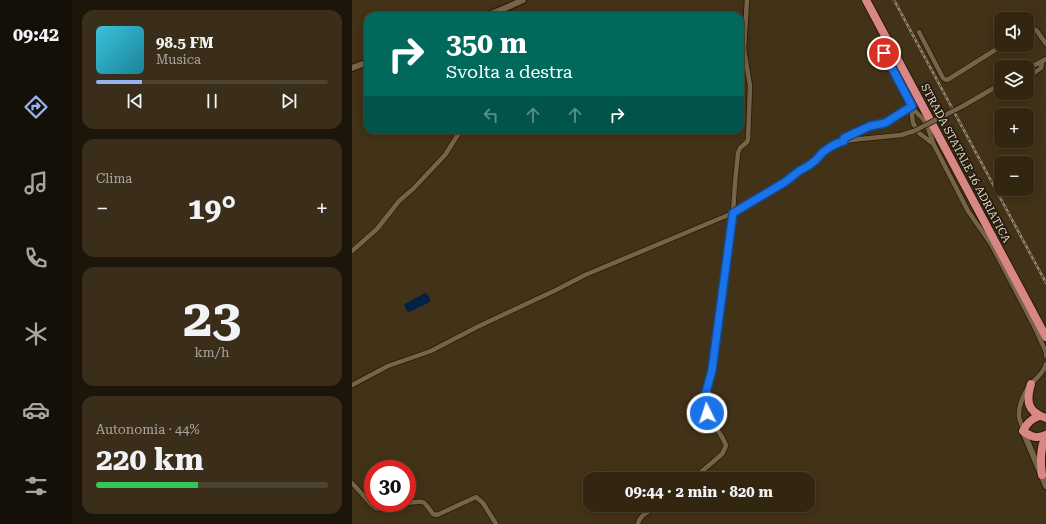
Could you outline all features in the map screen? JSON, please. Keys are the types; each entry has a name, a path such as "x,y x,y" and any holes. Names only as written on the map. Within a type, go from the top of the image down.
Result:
{"highway":[{"name":"STRADA STATALE 16 ADRIATICA","path":"866,0 1046,337"},
{"name":"STRADA STATALE 16 ADRIATICA","path":"872,0 1046,326"},
{"path":"1031,384 1028,393 1028,401 1034,412 1042,417"},
{"path":"1042,417 1029,421 1023,431 1035,438 1046,435"},
{"path":"1042,475 1040,457 1042,445 1046,435"}],"street":[{"path":"496,12 523,0"},
{"path":"701,472 722,454 726,445 707,413 704,403 712,370 733,213 738,154 740,148 747,142 748,139 750,86 749,72 744,49 747,0"},
{"path":"1034,28 1037,30 1046,44"},
{"path":"919,32 943,78 946,80 950,79 994,51"},
{"path":"884,53 914,110 928,128 934,145 968,211 991,244 1034,326 1046,352 1046,356"},
{"path":"1034,66 1046,59"},
{"path":"1034,73 1041,68 1041,62"},
{"path":"352,68 364,64"},
{"path":"352,385 388,366 436,348 585,275 733,213 785,182 816,160 823,152 838,143 844,141 901,135 914,131 994,88"},
{"path":"844,141 844,138 849,135 870,126 885,123 911,104"},
{"path":"911,104 913,123 919,133 934,145"},
{"path":"352,251 374,232 399,201 413,189 445,155 458,134"},
{"path":"1046,364 1040,376 1031,384 1023,396 1019,417 1023,431 1046,486"},
{"path":"352,483 364,496"},
{"path":"416,502 421,501 433,514 436,515 476,497 483,503 496,524"},
{"path":"638,524 638,520 642,515 648,512"}],"water":[{"path":"425,293 429,297 430,302 409,312 407,311 404,305 405,304"}],"railway":[{"path":"894,0 1046,283"}],"route":[{"path":"707,413 704,400 712,370 733,213 785,182 816,160 819,155 830,147 844,141 844,138 849,135 870,126 885,123 912,106 884,53"}]}
